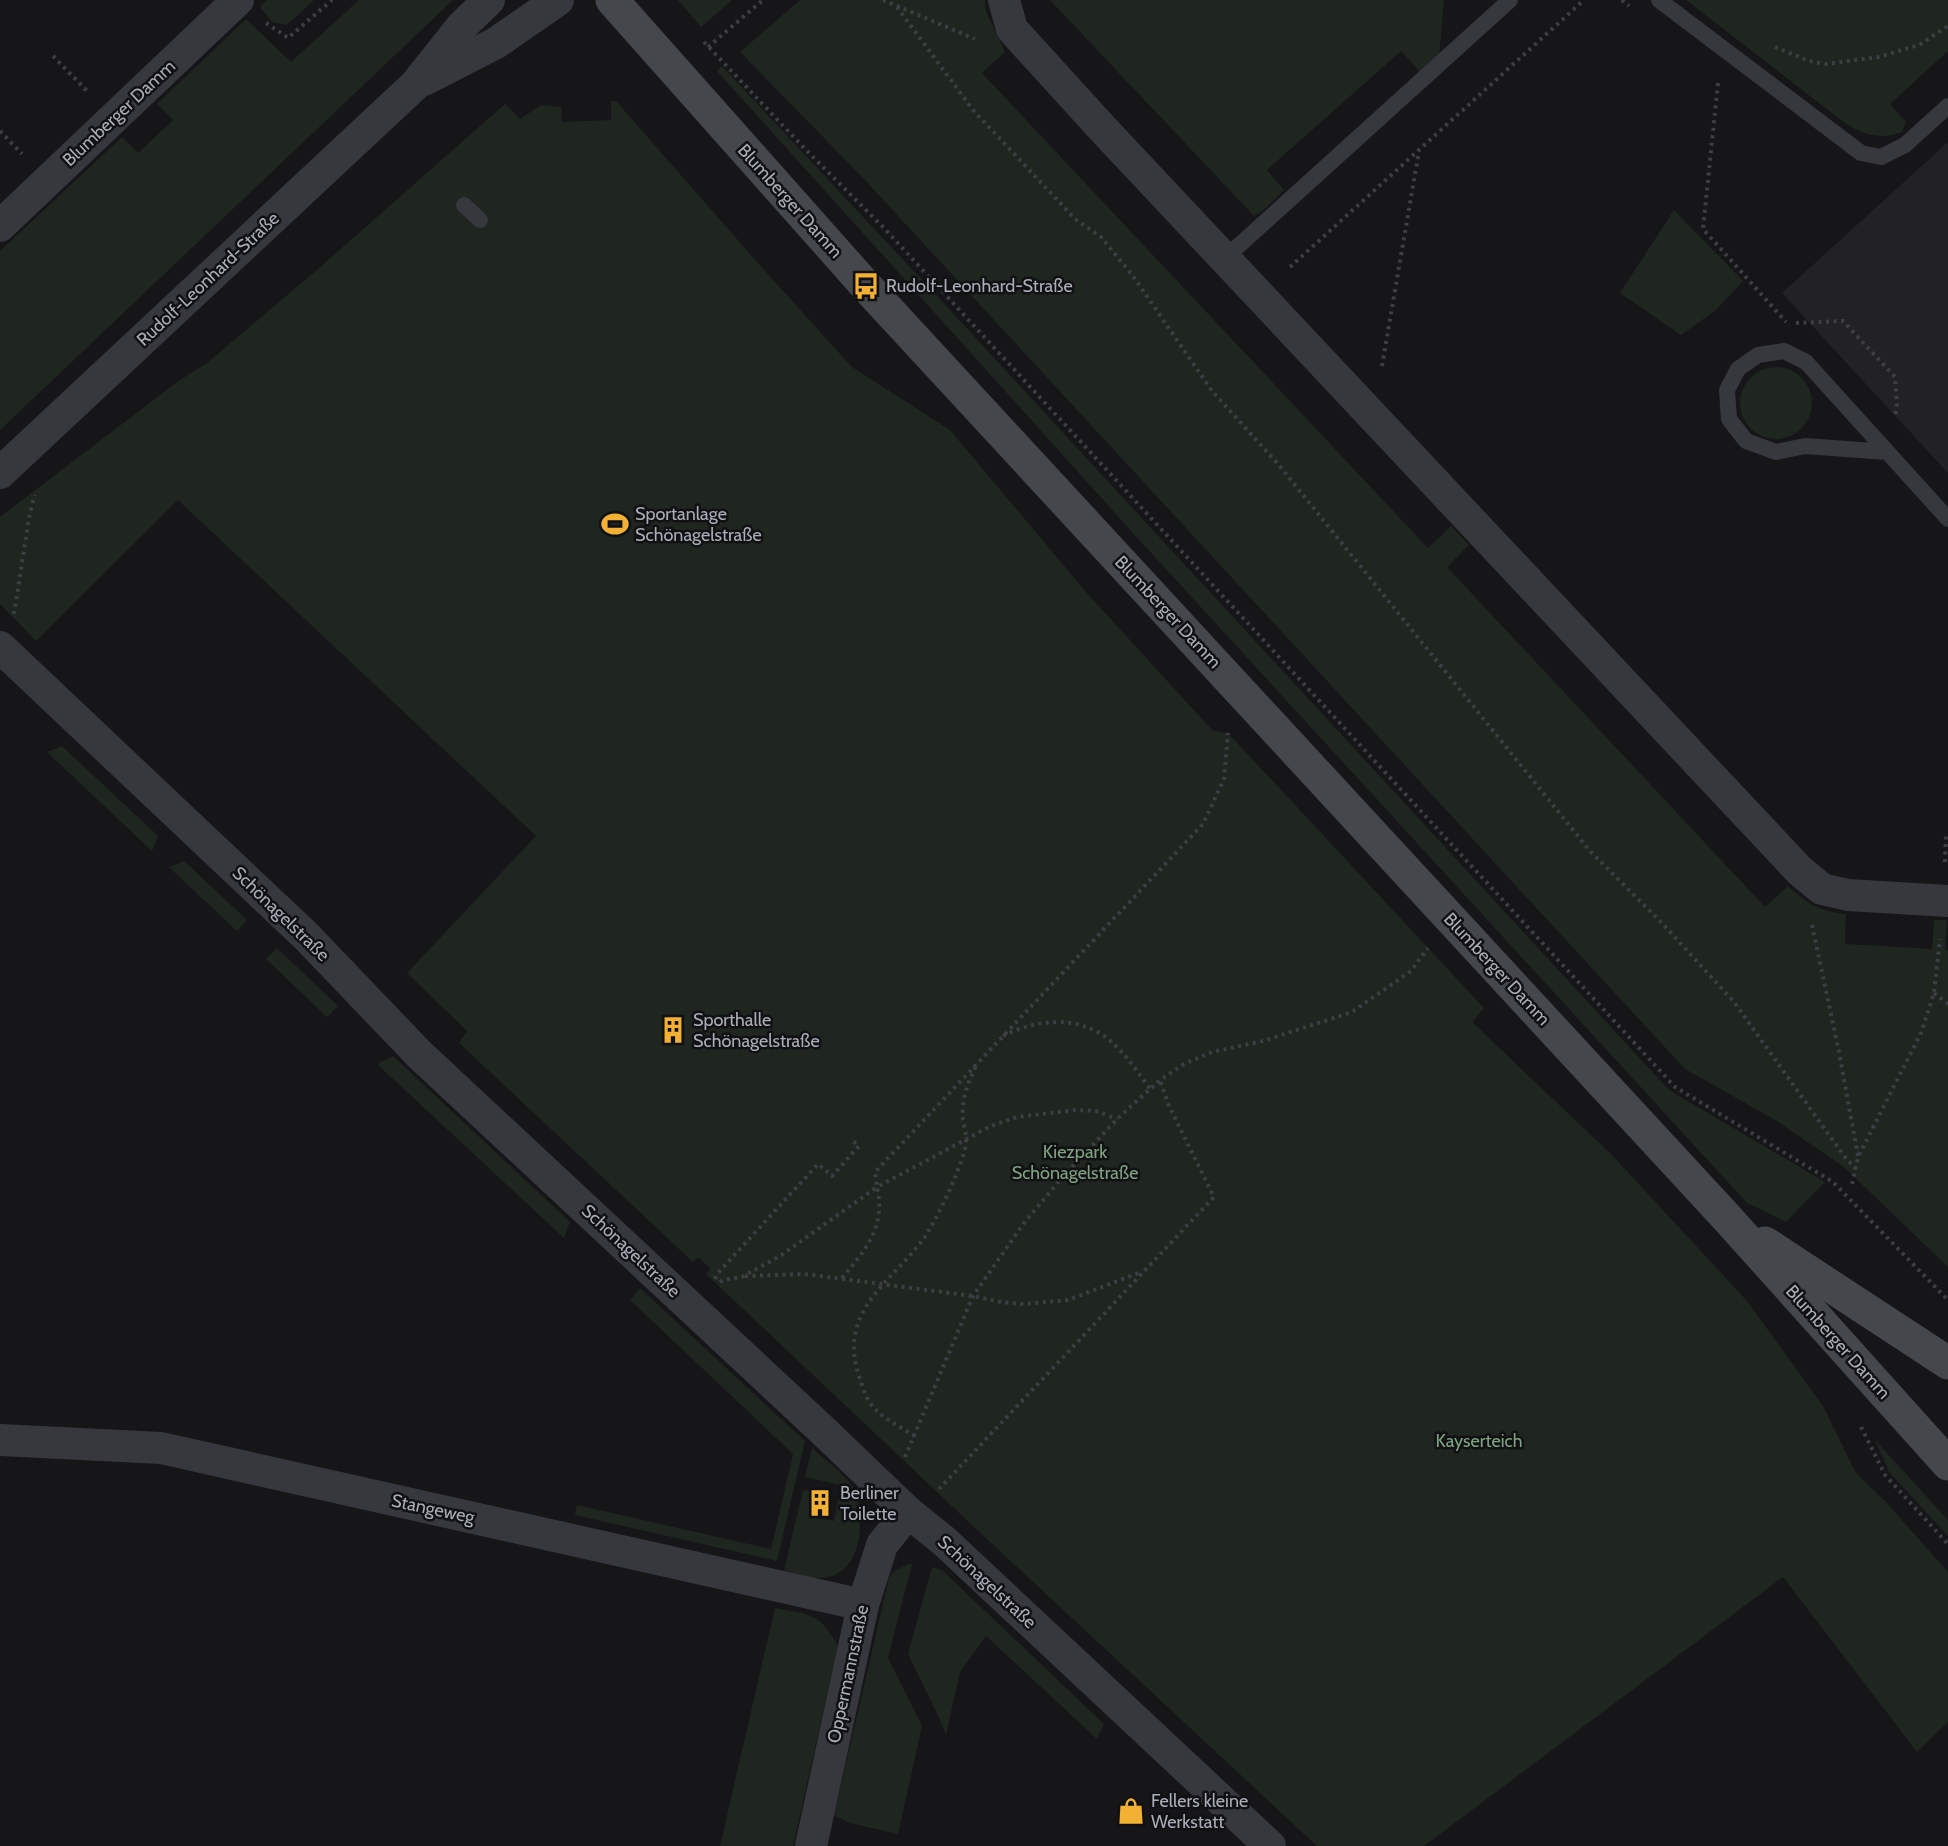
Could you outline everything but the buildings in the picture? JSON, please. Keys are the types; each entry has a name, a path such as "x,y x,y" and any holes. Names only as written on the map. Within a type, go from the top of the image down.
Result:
{"main road":[{"name":"Blumberger Damm","path":"612,0 883,303 1728,1219 1948,1464"},
{"name":"Blumberger Damm","path":"1728,1219 1948,1363"}],"street":[{"name":"Rudolf-Leonhard-Straße","path":"0,473 415,85 462,26 489,0"},
{"name":"Rudolf-Leonhard-Straße","path":"415,85 496,43 558,0"},
{"name":"Blumberger Damm","path":"0,226 237,1"},
{"path":"1008,15 1224,259 1800,872 1822,889 1848,896 1948,901"},
{"name":"Schönagelstraße","path":"0,647 299,930 419,1054 908,1512 944,1541 1270,1846"},
{"name":"Stangeweg","path":"0,1440 161,1448 863,1605"},
{"name":"Oppermannstraße","path":"811,1846 863,1605 882,1545 908,1512"}],"lane":[{"path":"1224,259 1510,0"},
{"path":"1659,0 1861,153 1881,157 1905,145 1948,105"},
{"path":"464,205 480,220"},
{"path":"1887,452 1805,446 1776,452 1746,441 1730,419 1727,390 1738,369 1758,354 1784,351 1806,362 1948,519"}],"path":[{"path":"237,1 288,38 333,0"},
{"path":"763,0 710,46 804,148 883,227 1675,1087 1833,1182 1948,1300"},
{"path":"883,0 989,44 1008,15"},
{"path":"1290,267 1584,0"},
{"path":"897,7 973,110 1075,219 1101,237 1133,276 1212,391 1278,464 1590,851 1660,921 1734,1002 1837,1147 1856,1169"},
{"path":"1766,41 1776,48 1809,61 1826,64 1878,57 1919,45 1948,26"},
{"path":"53,56 94,99"},
{"path":"1719,75 1703,229 1787,323 1843,321 1895,377 1898,404 1887,452"},
{"path":"0,131 29,161"},
{"path":"1382,366 1419,151"},
{"path":"14,618 30,512 36,490"},
{"path":"842,1278 863,1253 877,1225 880,1201 875,1172 1203,824 1224,779 1228,733 1233,729"},
{"path":"1800,872 1839,1053 1858,1157"},
{"path":"1852,1184 1858,1157 1921,1033 1934,993 1940,943"},
{"path":"907,1453 974,1296 1024,1223 1117,1119 1160,1080 1184,1064 1212,1052 1263,1041 1352,1012 1412,971 1432,944"},
{"path":"1934,993 1948,1004"},
{"path":"1000,1037 1034,1023 1053,1021 1093,1029 1120,1050 1150,1089"},
{"path":"915,1436 875,1410 864,1391 857,1371 854,1350 857,1328 866,1303 925,1235 943,1204 955,1176 966,1140 963,1118 964,1095 968,1081 980,1059"},
{"path":"941,1486 1214,1197 1169,1106 1160,1080"},
{"path":"741,1277 780,1257 877,1187 991,1126 1040,1113 1086,1111 1117,1119"},
{"path":"717,1274 818,1164 832,1176 859,1146 853,1141"},
{"path":"723,1280 804,1274 883,1283 1001,1302 1046,1303 1068,1300 1144,1271"},
{"path":"1862,1431 1885,1475 1948,1544"}],"shaded area":[{"path":"1948,142 1948,473 1782,293"}],"green space":[{"path":"267,0 314,0 287,25 272,22 260,7"},
{"path":"359,0 453,0 0,430 0,251 122,137 138,153 173,120 157,104 246,19 291,62"},
{"path":"678,0 732,0 701,27"},
{"path":"800,0 985,0 986,11 1005,52 982,73 1428,548 1451,526 1469,545 1447,567 1765,907 1788,886 1814,906 1846,914 1845,944 1932,949 1934,920 1947,920 1945,949 1948,950 1948,1267 1844,1167 1777,1121 1685,1069 864,179 740,52"},
{"path":"1050,0 1444,0 1439,56 1420,72 1401,51 1267,170 1284,190 1266,208 1254,216"},
{"path":"1686,0 1948,0 1948,51 1890,104 1906,122 1902,132 1886,136 1872,135 1858,131 1845,123"},
{"path":"722,66 1669,1090 1825,1182 1786,1222 1747,1203 1142,543 717,71"},
{"path":"611,101 616,101 852,367 950,430 1086,592 1213,731 1228,733 1484,1008 1472,1022 1612,1155 1747,1301 1823,1406 1856,1473 1885,1501 1948,1572 1948,1722 1917,1752 1783,1577 1424,1846 1317,1846 706,1274 710,1268 698,1257 693,1262 459,1043 467,1031 407,973 536,836 178,500 36,641 0,604 0,517 177,382 207,363 318,269 505,104 520,119 541,105 561,107 562,122 611,120"},
{"path":"1674,210 1743,281 1716,310 1681,335 1620,293"},
{"path":"1776,367 1796,373 1806,383 1812,403 1806,423 1796,433 1776,439 1756,433 1746,423 1740,403 1746,383 1756,373"},
{"path":"62,746 158,836 152,851 47,752"},
{"path":"184,861 247,920 237,931 169,867"},
{"path":"277,948 338,1006 327,1017 266,959"},
{"path":"393,1056 570,1222 564,1238 377,1064"},
{"path":"640,1288 805,1441 777,1561 575,1515 577,1505 771,1549 793,1454 630,1300"},
{"path":"1875,1440 1948,1520 1948,1536 1889,1472"},
{"path":"812,1448 848,1481 856,1494 860,1517 858,1542 851,1561 837,1574 816,1578 784,1570 803,1490 815,1491 810,1517 834,1521 841,1485 805,1477"},
{"path":"912,1564 888,1658 922,1726 898,1834 850,1823 834,1815 889,1578 893,1572"},
{"path":"932,1567 942,1570 1104,1724 1097,1739 986,1636 960,1672 946,1735 908,1654"},
{"path":"775,1608 813,1617 825,1627 838,1646 793,1846 720,1846"}],"place":[{"name":"Rudolf-Leonhard-Straße","path":"866,286"},
{"name":"Sportanlage Schönagelstraße","path":"615,524"},
{"name":"Sporthalle Schönagelstraße","path":"673,1030"},
{"name":"Berliner Toilette","path":"820,1503"},
{"name":"Fellers kleine Werkstatt","path":"1131,1811"}],"park label":[{"name":"Kiezpark Schönagelstraße","path":"1075,1162"},
{"name":"Kayserteich","path":"1479,1441"}]}
